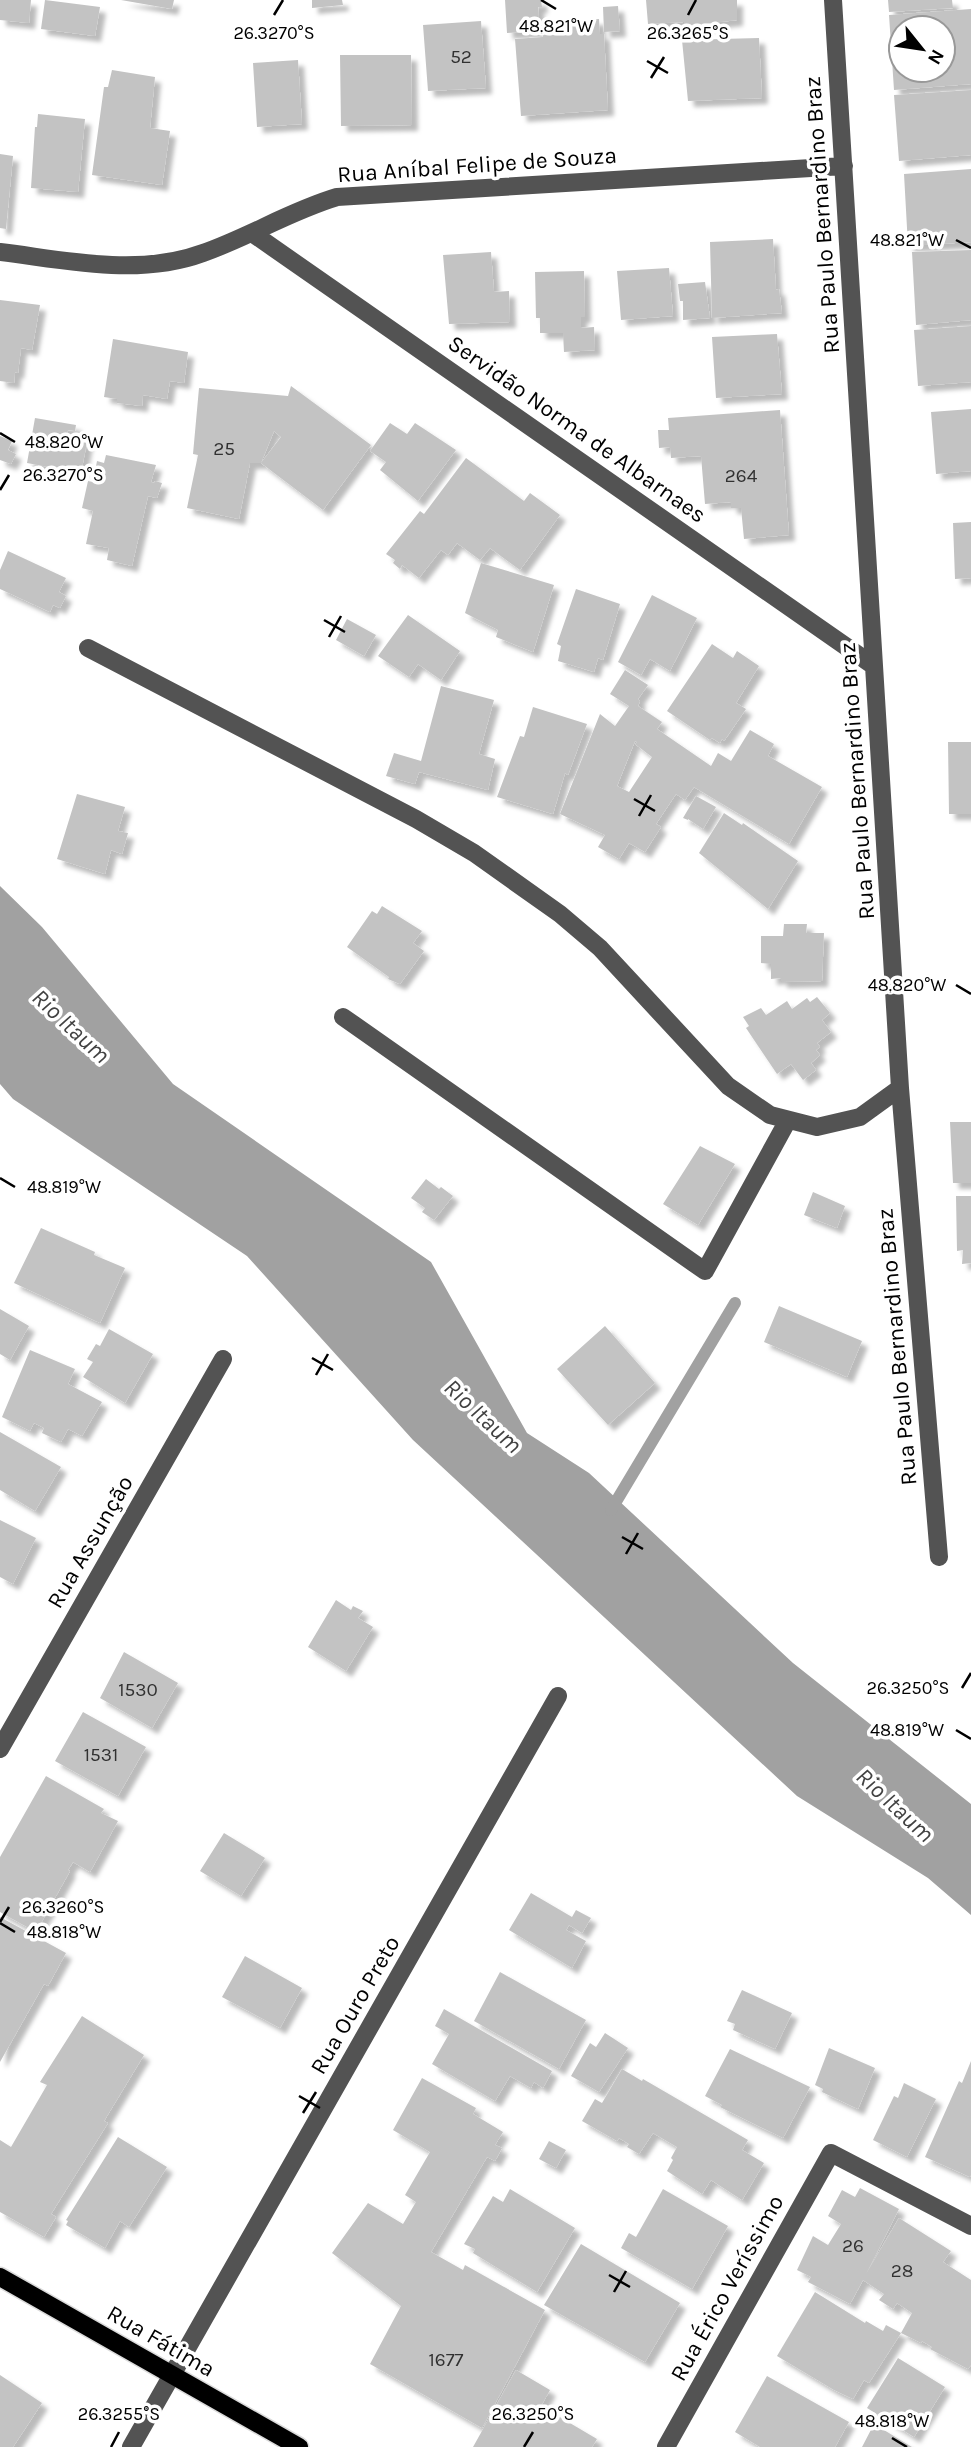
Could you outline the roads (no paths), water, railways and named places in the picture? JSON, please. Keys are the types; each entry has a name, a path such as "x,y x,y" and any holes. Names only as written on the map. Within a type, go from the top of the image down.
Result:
{"main road":[{"name":"Rua Fátima","path":"0,2277 299,2447"}],"street":[{"name":"Rua Paulo Bernardino Braz","path":"834,0 900,1088 939,1557"},
{"name":"Rua Aníbal Felipe de Souza","path":"0,252 116,266 159,263 201,254 309,205 337,197 844,166"},
{"name":"Servidão Norma de Albarnaes","path":"252,233 874,666"},
{"path":"88,648 416,819 474,853 560,914 600,948 728,1086 770,1115 817,1127 860,1117 900,1088"},
{"path":"343,1017 705,1271 788,1120"},
{"name":"Rua Assunção","path":"0,1749 223,1359"},
{"name":"Rua Ouro Preto","path":"131,2447 558,1696"},
{"name":"Rua Érico Veríssimo","path":"666,2447 831,2153 971,2227"}],"water":[{"name":"Rio Itaum","path":"0,886 42,927 173,1084 431,1262 527,1433 589,1473 793,1663 971,1804 971,1915 928,1878 797,1796 413,1440 247,1256 13,1099 0,1084"}],"waterway":[{"path":"611,1510 735,1303"}]}
